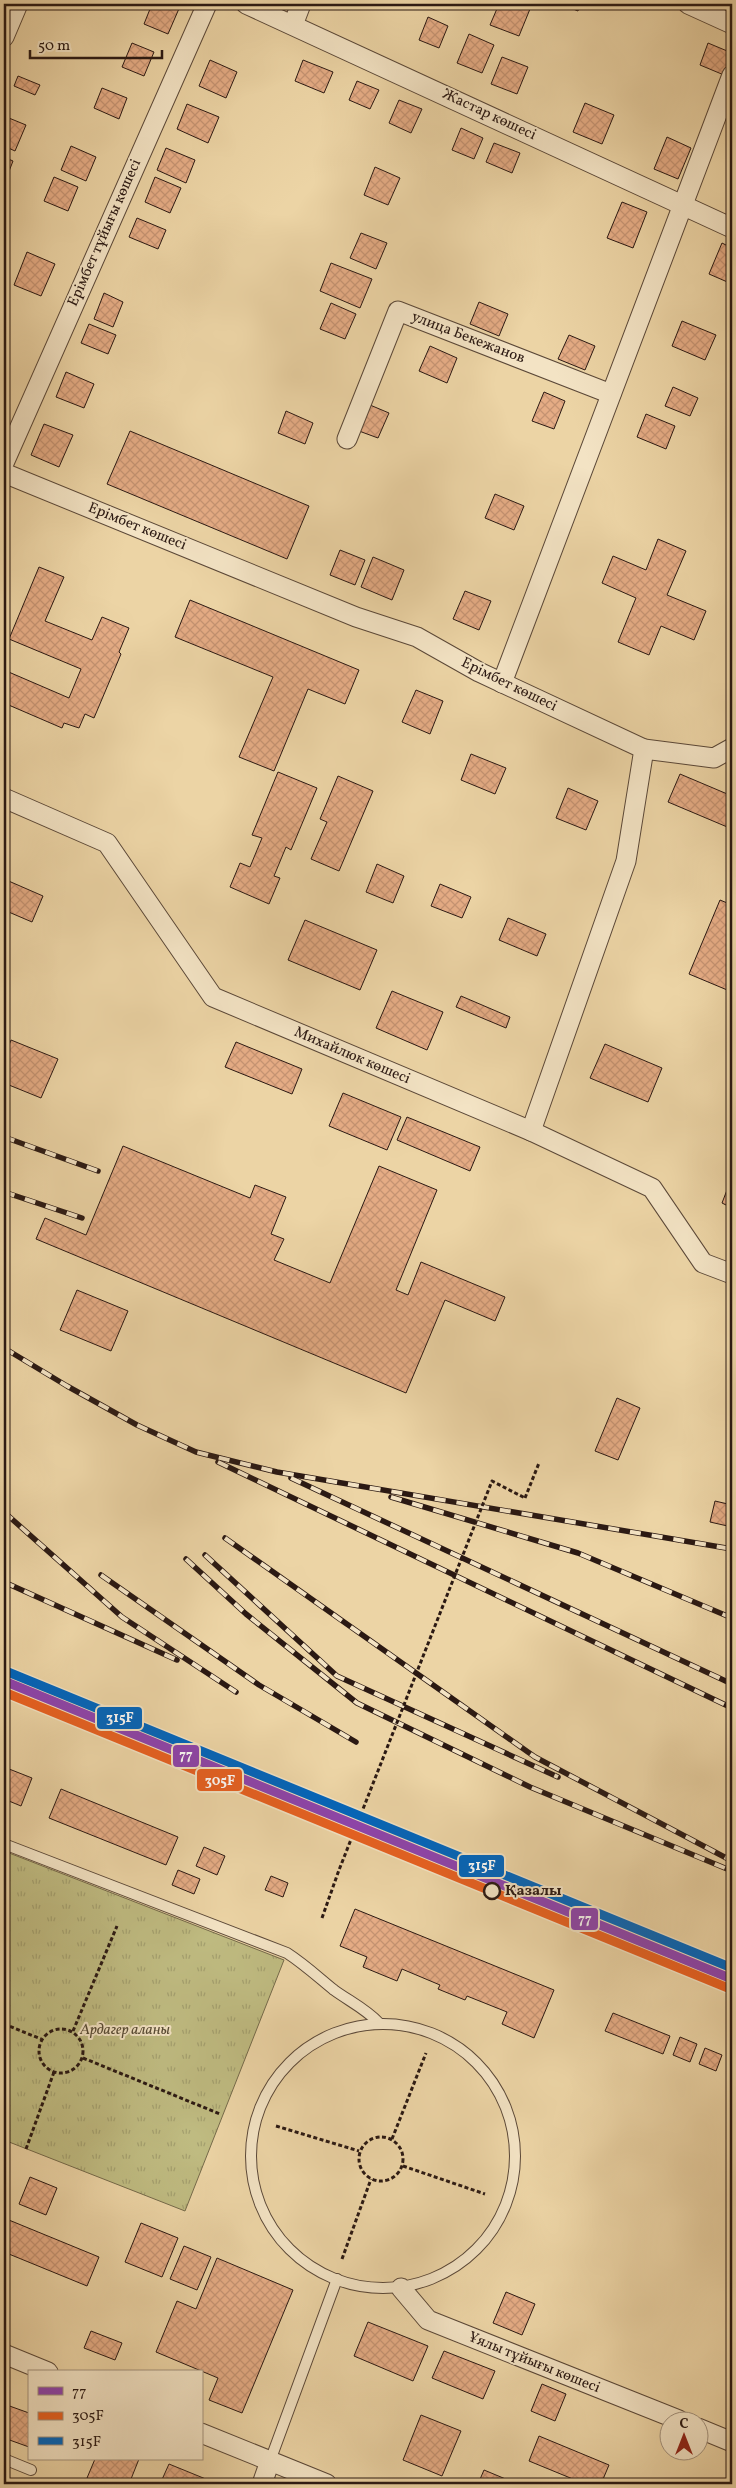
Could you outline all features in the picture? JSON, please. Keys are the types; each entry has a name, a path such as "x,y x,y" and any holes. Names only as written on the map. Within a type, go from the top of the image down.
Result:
{"street":[{"path":"4,37 18,4"},
{"name":"Ерімбет тұйығы көшесі","path":"4,463 207,4"},
{"name":"Жастар көшесі","path":"246,4 732,228"},
{"path":"293,25 301,4"},
{"path":"688,4 732,24"},
{"path":"502,683 732,75"},
{"name":"улица Бекежанов","path":"348,439 398,311 611,394"},
{"name":"Ерімбет көшесі","path":"4,473 356,618 417,637 502,683 644,749 714,758 732,748"},
{"path":"531,1131 626,861 644,749"},
{"name":"Михайлюк көшесі","path":"4,798 107,844 213,997 531,1131 652,1188 703,1263 732,1274"},
{"name":"Ұялы тұйығы көшесі","path":"401,2288 428,2320 658,2411"},
{"path":"4,2354 43,2370"},
{"path":"708,2432 732,2442"},
{"path":"202,2434 327,2484"},
{"path":"262,2484 270,2461"}],"lane":[{"path":"4,1844 287,1953 309,1968 336,1991 368,2011 379,2023"},
{"path":"379,2023 435,2034 478,2062 509,2112 516,2163 506,2207 480,2247 449,2271 401,2288 350,2285 337,2279 301,2262 260,2208 249,2152 258,2106 287,2063 328,2034 379,2023"},
{"path":"270,2461 337,2279"},
{"path":"4,2459 31,2470"}],"path":[{"path":"322,1918 339,1870 492,1482 525,1498 539,1463"},
{"path":"73,2032 117,1926"},
{"path":"4,2024 41,2039"},
{"path":"56,2028 73,2032 83,2043 83,2058 71,2071 54,2072 40,2058 41,2039 56,2028"},
{"path":"392,2138 426,2053"},
{"path":"83,2058 220,2114"},
{"path":"26,2148 54,2072"},
{"path":"276,2126 359,2151"},
{"path":"373,2137 392,2138 403,2150 403,2166 390,2180 371,2179 360,2167 359,2151 373,2137"},
{"path":"403,2166 485,2194"},
{"path":"342,2259 371,2179"}],"green space":[{"name":"Ардагер аланы","path":"4,1851 284,1960 185,2211 4,2140"}],"building":[{"path":"152,4 181,4 168,34 144,24"},
{"path":"499,4 518,4 530,9 519,36 490,25"},
{"path":"561,4 580,4 578,11"},
{"path":"428,17 448,26 439,48 419,40"},
{"path":"469,34 494,45 482,73 457,63"},
{"path":"132,43 154,52 144,76 122,67"},
{"path":"708,43 732,53 724,75 700,65"},
{"path":"502,57 528,67 517,94 491,84"},
{"path":"210,60 237,72 226,98 199,86"},
{"path":"303,60 333,72 324,93 295,81"},
{"path":"18,76 40,85 35,95 14,86"},
{"path":"357,81 379,90 370,109 349,100"},
{"path":"102,88 127,98 119,119 94,108"},
{"path":"399,100 422,109 411,133 389,123"},
{"path":"585,103 614,115 602,144 573,132"},
{"path":"187,104 219,117 208,143 177,129"},
{"path":"4,116 26,125 15,151 4,146"},
{"path":"461,128 483,138 474,159 452,150"},
{"path":"667,137 691,148 678,179 654,169"},
{"path":"494,143 520,153 512,173 486,162"},
{"path":"71,146 96,157 86,181 61,170"},
{"path":"166,148 195,160 186,183 157,170"},
{"path":"4,157 13,161 4,184"},
{"path":"375,167 400,178 388,205 364,195"},
{"path":"54,177 78,187 68,211 44,201"},
{"path":"155,177 181,188 170,213 145,202"},
{"path":"622,202 647,212 633,248 607,238"},
{"path":"137,218 166,230 158,249 129,237"},
{"path":"361,233 387,243 376,269 350,258"},
{"path":"722,243 732,248 732,284 709,274"},
{"path":"27,252 55,264 41,296 14,285"},
{"path":"331,263 372,279 360,308 320,291"},
{"path":"104,293 123,302 113,327 94,319"},
{"path":"479,302 508,314 499,336 470,324"},
{"path":"331,303 356,314 345,339 320,329"},
{"path":"682,321 716,335 705,360 672,346"},
{"path":"89,324 116,335 108,354 81,343"},
{"path":"569,335 595,346 585,370 558,359"},
{"path":"430,346 457,358 447,383 419,371"},
{"path":"66,372 94,384 84,408 56,397"},
{"path":"673,387 698,398 690,416 665,406"},
{"path":"544,392 565,401 554,429 532,421"},
{"path":"370,405 389,413 378,438 359,431"},
{"path":"286,411 313,423 305,444 278,433"},
{"path":"646,414 675,426 666,449 637,437"},
{"path":"44,424 73,435 59,467 31,455"},
{"path":"130,431 309,506 287,559 107,484"},
{"path":"495,494 524,506 514,530 485,518"},
{"path":"658,539 686,551 667,595 706,611 694,640 661,626 649,655 618,642 636,598 602,583 613,556 646,570"},
{"path":"340,550 365,560 355,585 330,575"},
{"path":"373,557 404,570 392,600 361,587"},
{"path":"39,567 64,577 45,621 92,640 102,617 129,628 119,652 121,654 94,718 85,714 79,728 64,723 62,728 4,703 4,670 69,698 81,669 9,639"},
{"path":"465,591 491,601 479,630 453,619"},
{"path":"190,600 359,670 345,704 308,689 274,771 239,757 273,677 175,637"},
{"path":"416,690 443,701 430,734 402,722"},
{"path":"471,754 506,768 495,794 461,780"},
{"path":"278,772 317,788 291,850 286,847 274,876 280,878 269,904 230,887 240,863 250,867 262,838 252,835"},
{"path":"680,774 732,796 732,829 668,802"},
{"path":"338,776 373,791 339,871 311,859 327,822 320,819"},
{"path":"568,788 598,801 586,830 556,818"},
{"path":"377,864 404,876 393,903 366,892"},
{"path":"4,879 43,896 32,922 4,910"},
{"path":"440,884 471,897 462,918 431,906"},
{"path":"720,900 732,905 732,992 689,974"},
{"path":"508,918 546,934 537,956 499,940"},
{"path":"305,920 377,950 360,990 288,960"},
{"path":"392,991 443,1012 427,1050 376,1028"},
{"path":"461,996 510,1017 506,1028 456,1007"},
{"path":"11,1040 58,1059 41,1098 4,1083 4,1058"},
{"path":"236,1042 302,1069 292,1094 225,1067"},
{"path":"605,1044 662,1068 648,1102 590,1078"},
{"path":"343,1093 401,1117 387,1150 329,1126"},
{"path":"407,1117 480,1147 470,1171 397,1140"},
{"path":"123,1146 250,1198 255,1185 286,1197 271,1234 284,1239 274,1260 330,1283 379,1166 437,1190 396,1290 408,1295 421,1262 505,1297 495,1321 445,1300 406,1393 36,1239 45,1218 86,1235"},
{"path":"732,1177 732,1208 722,1203"},
{"path":"77,1290 128,1311 111,1351 60,1330"},
{"path":"617,1398 640,1408 618,1460 595,1451"},
{"path":"715,1501 732,1505 732,1527 710,1522"},
{"path":"4,1767 32,1778 21,1806 4,1799"},
{"path":"61,1789 178,1837 166,1865 49,1818"},
{"path":"204,1847 225,1856 217,1875 196,1866"},
{"path":"178,1870 200,1879 194,1894 172,1885"},
{"path":"271,1876 288,1883 283,1897 265,1890"},
{"path":"355,1909 554,1990 534,2038 502,2024 507,2012 467,1996 465,2000 438,1989 440,1985 402,1969 397,1981 363,1967 367,1957 340,1946"},
{"path":"613,2013 670,2036 663,2054 605,2031"},
{"path":"680,2037 697,2044 690,2062 673,2055"},
{"path":"705,2048 722,2055 716,2071 699,2064"},
{"path":"30,2177 57,2188 46,2215 19,2204"},
{"path":"4,2218 99,2257 87,2286 4,2252"},
{"path":"141,2223 178,2238 162,2277 125,2262"},
{"path":"184,2246 211,2257 197,2290 170,2279"},
{"path":"217,2258 293,2290 242,2413 209,2400 218,2378 156,2352 177,2301 196,2309"},
{"path":"506,2292 535,2304 522,2335 493,2323"},
{"path":"368,2322 428,2346 413,2381 354,2356"},
{"path":"91,2331 122,2343 115,2360 84,2348"},
{"path":"444,2351 495,2371 483,2399 432,2378"},
{"path":"542,2384 566,2394 555,2421 531,2411"},
{"path":"4,2404 28,2413 28,2447 4,2438"},
{"path":"421,2415 461,2431 442,2476 403,2460"},
{"path":"539,2436 609,2465 601,2484 585,2484 529,2461"},
{"path":"95,2460 139,2460 129,2484 103,2484 87,2478"},
{"path":"169,2464 218,2484 160,2484"},
{"path":"484,2470 508,2480 507,2484 478,2484"}],"railway":[{"path":"4,1137 98,1171"},
{"path":"4,1192 82,1218"},
{"path":"4,1348 137,1425 196,1452 277,1472 732,1549"},
{"path":"218,1462 732,1708"},
{"path":"291,1478 732,1684"},
{"path":"391,1497 578,1553 732,1618"},
{"path":"4,1512 122,1617 236,1692"},
{"path":"225,1538 535,1757 732,1861"},
{"path":"205,1555 337,1676 558,1777"},
{"path":"186,1559 246,1614 357,1703 530,1787 732,1871"},
{"path":"101,1575 259,1685 356,1742"},
{"path":"4,1582 177,1660"}],"transit line":[{"name":"315F","path":"8,1672 732,1968"},
{"name":"77","path":"4,1681 732,1979"},
{"name":"305F","path":"4,1692 728,1988"}],"place":[{"name":"Қазалы","path":"492,1891"}]}
